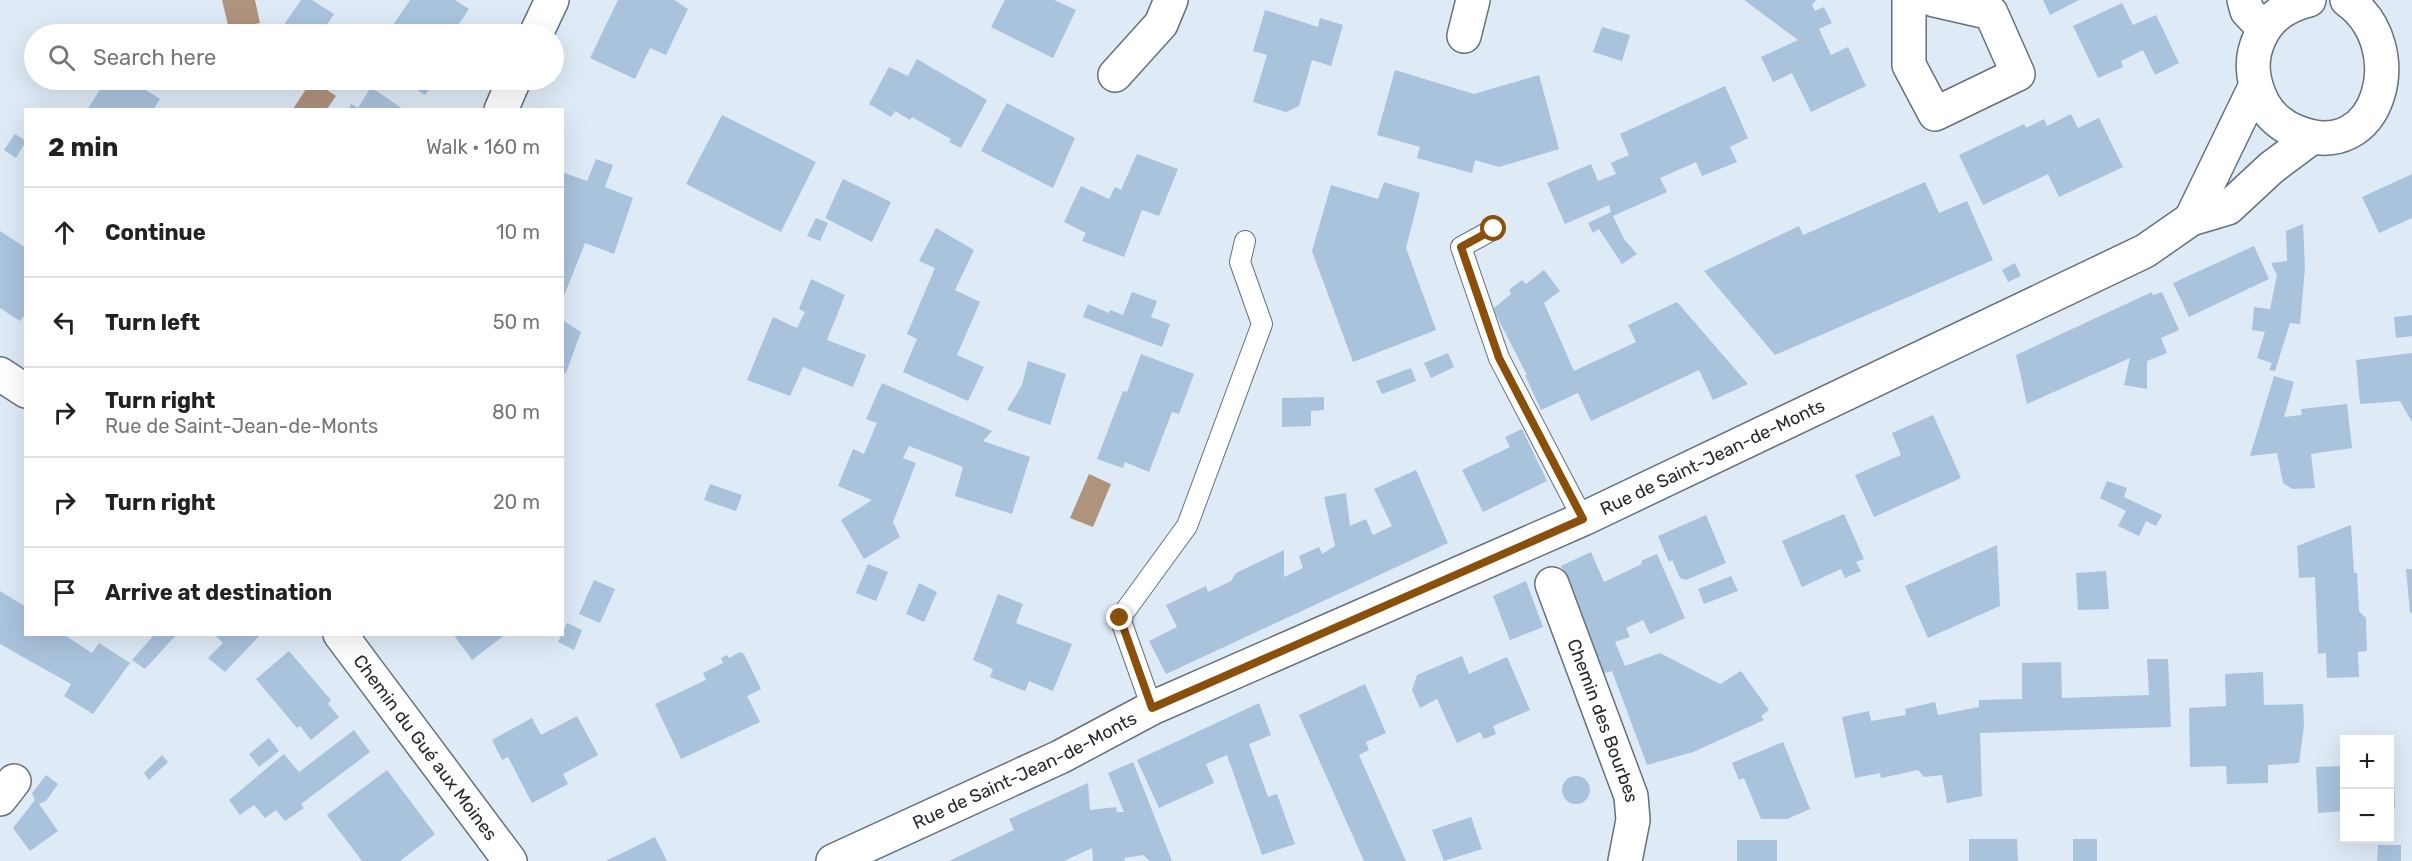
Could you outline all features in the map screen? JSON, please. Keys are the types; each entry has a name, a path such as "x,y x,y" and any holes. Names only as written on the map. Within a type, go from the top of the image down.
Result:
{"main road":[{"path":"541,24 552,0"},
{"path":"1115,75 1161,24 1171,0"},
{"path":"1464,36 1473,0"},
{"path":"1909,0 1909,65 1935,114 2018,74 1991,13 1934,0"},
{"path":"2244,0 2247,11 2264,29"},
{"name":"Rue de Saint-Jean-de-Monts","path":"2309,0 2289,5 2264,29 2255,48 2253,67 2255,87 2267,111 2286,128 2311,138 2342,137 2369,123 2400,95 2391,26 2347,0"},
{"name":"Rue de Saint-Jean-de-Monts","path":"2191,219 2255,87"},
{"path":"502,108 510,90"},
{"name":"Rue de Saint-Jean-de-Monts","path":"834,861 1060,757 1152,708 1583,519 2145,251 2191,219 2228,208 2271,168 2311,138"},
{"path":"0,374 24,390"},
{"name":"Chemin des Bourbes","path":"1552,584 1631,796 1633,820 1625,861"},
{"name":"Chemin du Gué aux Moines","path":"341,636 510,861"}],"lane":[{"path":"1494,229 1461,247 1499,358 1583,519"},
{"path":"1152,708 1120,618 1187,526 1262,324 1240,261 1245,241"}],"shaded area":[{"path":"222,0 255,0 260,23 228,24"},
{"path":"305,90 327,90 336,96 328,108 294,108"},
{"path":"1089,474 1111,484 1093,527 1070,518"}],"building":[{"path":"301,0 312,0 334,14 328,24 284,24"},
{"path":"410,0 455,0 469,9 459,24 394,24"},
{"path":"618,0 674,0 688,9 666,55 650,48 635,79 590,58"},
{"path":"1005,0 1054,0 1076,10 1053,58 991,27"},
{"path":"1744,0 1816,0 1812,5 1815,11 1824,7 1832,23 1819,29 1831,55 1848,47 1866,86 1811,112 1792,73 1773,82 1761,57 1798,40"},
{"path":"2043,0 2079,0 2050,15"},
{"path":"2122,3 2133,25 2156,15 2179,63 2155,75 2143,50 2121,61 2123,67 2098,78 2073,26"},
{"path":"1265,10 1318,27 1320,18 1343,25 1331,66 1312,60 1299,106 1286,112 1253,102 1267,55 1253,51"},
{"path":"1602,27 1630,35 1622,61 1593,52"},
{"path":"917,59 987,100 961,148 949,142 951,139 912,117 910,120 895,111 891,117 869,104 889,67 908,76"},
{"path":"1395,70 1474,94 1539,75 1559,149 1499,167 1475,160 1472,173 1417,158 1420,147 1377,135"},
{"path":"1725,86 1748,138 1730,147 1737,162 1702,176 1696,162 1660,178 1667,192 1613,216 1624,239 1637,254 1622,264 1599,229 1593,233 1588,223 1611,212 1609,205 1565,224 1547,183 1591,164 1598,181 1616,174 1611,163 1629,155 1620,134"},
{"path":"100,90 146,90 160,99 154,108 88,108"},
{"path":"369,90 375,90 401,108 358,108"},
{"path":"417,90 429,90 425,95"},
{"path":"1007,103 1075,138 1053,188 981,151"},
{"path":"2071,114 2078,128 2099,118 2123,167 2059,197 2048,174 1983,205 1959,155 2024,124 2026,128 2044,119 2047,126"},
{"path":"722,115 816,162 781,232 686,184"},
{"path":"15,134 24,140 24,144 16,158 4,150"},
{"path":"1137,154 1178,169 1159,216 1142,210 1124,257 1082,241 1086,233 1064,222 1081,186 1109,199 1115,187 1121,190"},
{"path":"596,159 613,165 605,187 633,198 614,254 585,243 564,296 564,173 587,181"},
{"path":"2412,174 2412,218 2379,233 2362,197"},
{"path":"843,179 891,202 872,242 825,218"},
{"path":"1384,182 1420,193 1406,248 1436,330 1353,362 1312,251 1331,185 1378,199"},
{"path":"1925,182 1939,213 1967,201 1993,260 1775,355 1704,271 1799,226 1803,235"},
{"path":"816,218 828,223 820,241 807,236"},
{"path":"2303,224 2305,268 2300,324 2290,323 2275,371 2269,370 2272,363 2257,358 2265,332 2252,330 2254,307 2270,309 2277,275 2271,263 2287,261 2286,231"},
{"path":"936,228 974,250 955,290 980,302 957,355 984,367 968,401 903,372 917,339 907,334 935,268 919,261"},
{"path":"0,231 24,247 24,316 20,321 0,308"},
{"path":"2254,246 2269,279 2189,317 2173,283"},
{"path":"2015,263 2021,276 2008,282 2002,270"},
{"path":"1544,270 1560,291 1544,303 1574,371 1636,342 1628,325 1677,302 1748,384 1713,400 1699,370 1591,421 1578,393 1541,410 1525,375 1527,375 1493,309 1511,294 1509,290 1522,280 1526,284"},
{"path":"811,279 845,295 827,340 866,355 853,387 803,367 790,396 747,380 773,317 797,328 805,312 799,309"},
{"path":"1132,292 1157,301 1151,317 1170,324 1162,347 1083,317 1088,304 1109,313 1110,310 1123,315"},
{"path":"2152,292 2153,295 2162,292 2179,330 2161,338 2167,353 2147,361 2147,389 2124,385 2130,358 2027,404 2016,355"},
{"path":"2412,315 2412,336 2396,338 2394,317"},
{"path":"564,321 581,332 566,373 564,373"},
{"path":"1448,353 1454,367 1431,378 1424,363"},
{"path":"2412,353 2412,422 2400,401 2360,404 2356,360"},
{"path":"1141,354 1194,374 1179,414 1172,412 1149,472 1125,462 1123,468 1097,459 1123,391 1127,392"},
{"path":"1028,361 1066,374 1050,425 1007,410 1022,385"},
{"path":"1411,368 1416,381 1382,394 1376,381"},
{"path":"2274,376 2294,382 2284,417 2302,415 2301,409 2347,404 2352,448 2311,454 2315,488 2292,489 2283,483 2277,453 2250,456"},
{"path":"882,383 992,431 983,441 1030,457 1012,514 955,496 963,467 909,446 903,458 916,463 893,522 900,537 864,559 841,520 872,500 838,486 853,449 864,454 877,423 866,419"},
{"path":"1324,397 1324,410 1311,411 1311,426 1282,427 1282,398"},
{"path":"1933,415 1961,478 1874,517 1855,475 1901,455 1892,433"},
{"path":"1522,429 1547,481 1483,512 1462,470 1510,447 1505,437"},
{"path":"1416,470 1448,543 1166,674 1149,641 1177,627 1166,605 1206,586 1208,592 1231,581 1236,573 1284,550 1284,577 1303,568 1299,556 1319,547 1322,554 1335,546 1324,497 1346,493 1350,526 1366,519 1373,535 1392,526 1374,489"},
{"path":"2107,481 2127,488 2124,497 2162,515 2156,526 2146,521 2139,536 2118,526 2126,511 2100,498"},
{"path":"710,484 742,495 736,511 704,500"},
{"path":"1844,514 1864,559 1856,562 1861,571 1845,578 1841,569 1802,587 1782,541"},
{"path":"1706,515 1726,563 1686,580 1680,578 1672,560 1669,562 1658,536"},
{"path":"2351,525 2359,611 2366,618 2367,651 2358,652 2359,677 2327,678 2326,653 2318,654 2315,577 2299,578 2297,546"},
{"path":"1997,545 2000,606 1928,638 1905,586"},
{"path":"1591,552 1604,582 1642,564 1641,561 1657,554 1685,618 1650,634 1643,620 1626,628 1630,637 1615,642 1625,666 1660,653 1720,684 1741,671 1769,710 1761,716 1764,720 1693,752 1647,765 1612,671 1598,675 1561,566"},
{"path":"868,564 888,572 876,601 856,593"},
{"path":"2406,569 2412,569 2412,612 2410,613"},
{"path":"2106,571 2109,609 2078,610 2076,573"},
{"path":"1731,576 1738,591 1704,604 1698,589"},
{"path":"594,580 615,589 600,623 579,614"},
{"path":"1526,581 1543,627 1510,640 1493,596"},
{"path":"919,583 937,592 924,622 906,614"},
{"path":"0,591 24,606 24,636 66,636 92,653 99,643 130,663 93,714 64,696 71,684 0,644"},
{"path":"998,594 1023,604 1016,623 1072,644 1053,691 1029,681 1025,691 990,677 993,669 973,660"},
{"path":"567,623 582,630 574,650 558,642 561,636 564,636"},
{"path":"153,636 175,636 145,669 132,660"},
{"path":"216,636 259,636 225,672 208,658 223,643"},
{"path":"454,636 503,636 472,660"},
{"path":"289,651 331,700 328,704 339,717 311,740 300,726 297,728 256,679"},
{"path":"740,652 744,654 761,689 747,696 760,722 681,759 655,704 706,680 703,673 723,663 721,658 727,655 729,658"},
{"path":"1462,656 1469,674 1507,657 1530,710 1493,726 1496,734 1484,739 1480,732 1457,743 1437,699 1420,708 1412,690 1417,675"},
{"path":"2147,659 2168,659 2171,727 1980,733 1982,796 1947,803 1942,775 1924,777 1918,770 1881,778 1880,773 1855,778 1842,717 1869,711 1871,721 1906,715 1905,709 1935,702 1938,715 1979,707 1979,700 2022,699 2022,663 2061,662 2062,698 2149,695"},
{"path":"2263,672 2264,705 2303,704 2304,726 2299,763 2268,765 2268,783 2227,784 2226,766 2190,767 2189,708 2226,706 2225,674"},
{"path":"1365,684 1386,733 1366,742 1369,750 1359,755 1406,861 1364,861 1299,715"},
{"path":"1259,703 1271,735 1249,744 1268,797 1277,794 1295,844 1262,855 1227,755 1206,764 1214,783 1159,808 1137,760"},
{"path":"577,716 598,755 563,774 568,784 532,803 508,757 502,760 492,740 532,718 541,735"},
{"path":"354,730 370,752 301,804 304,808 285,821 276,810 265,818 254,805 240,815 229,800 284,754 299,772"},
{"path":"269,738 279,751 259,767 249,754"},
{"path":"1783,742 1810,809 1787,819 1761,819 1744,778 1739,780 1732,763"},
{"path":"162,755 168,762 149,780 144,773"},
{"path":"1133,762 1172,861 1150,861 1143,855 1124,858 1125,861 1093,861 1092,848 1064,861 949,861 1014,830 1009,819 1088,783 1090,810 1116,807 1117,812 1124,812 1108,773"},
{"path":"2340,766 2340,811 2318,813 2316,767"},
{"path":"387,770 435,834 400,861 362,861 327,815"},
{"path":"46,775 58,784 46,801 39,804 58,831 30,851 13,828 35,800 32,793"},
{"path":"1576,776 1586,780 1590,790 1586,800 1576,804 1566,800 1562,790 1566,780"},
{"path":"1471,817 1482,849 1444,861 1432,830"},
{"path":"655,837 667,861 606,861"},
{"path":"1969,839 2017,839 2018,861 1969,861"},
{"path":"2073,839 2097,839 2097,861 2073,861"},
{"path":"1737,840 1777,840 1777,861 1737,861"},
{"path":"2378,845 2401,845 2401,861 2377,861"}],"route":[{"path":"1120,618 1152,708 1583,519 1499,358 1461,247 1494,229"}]}
